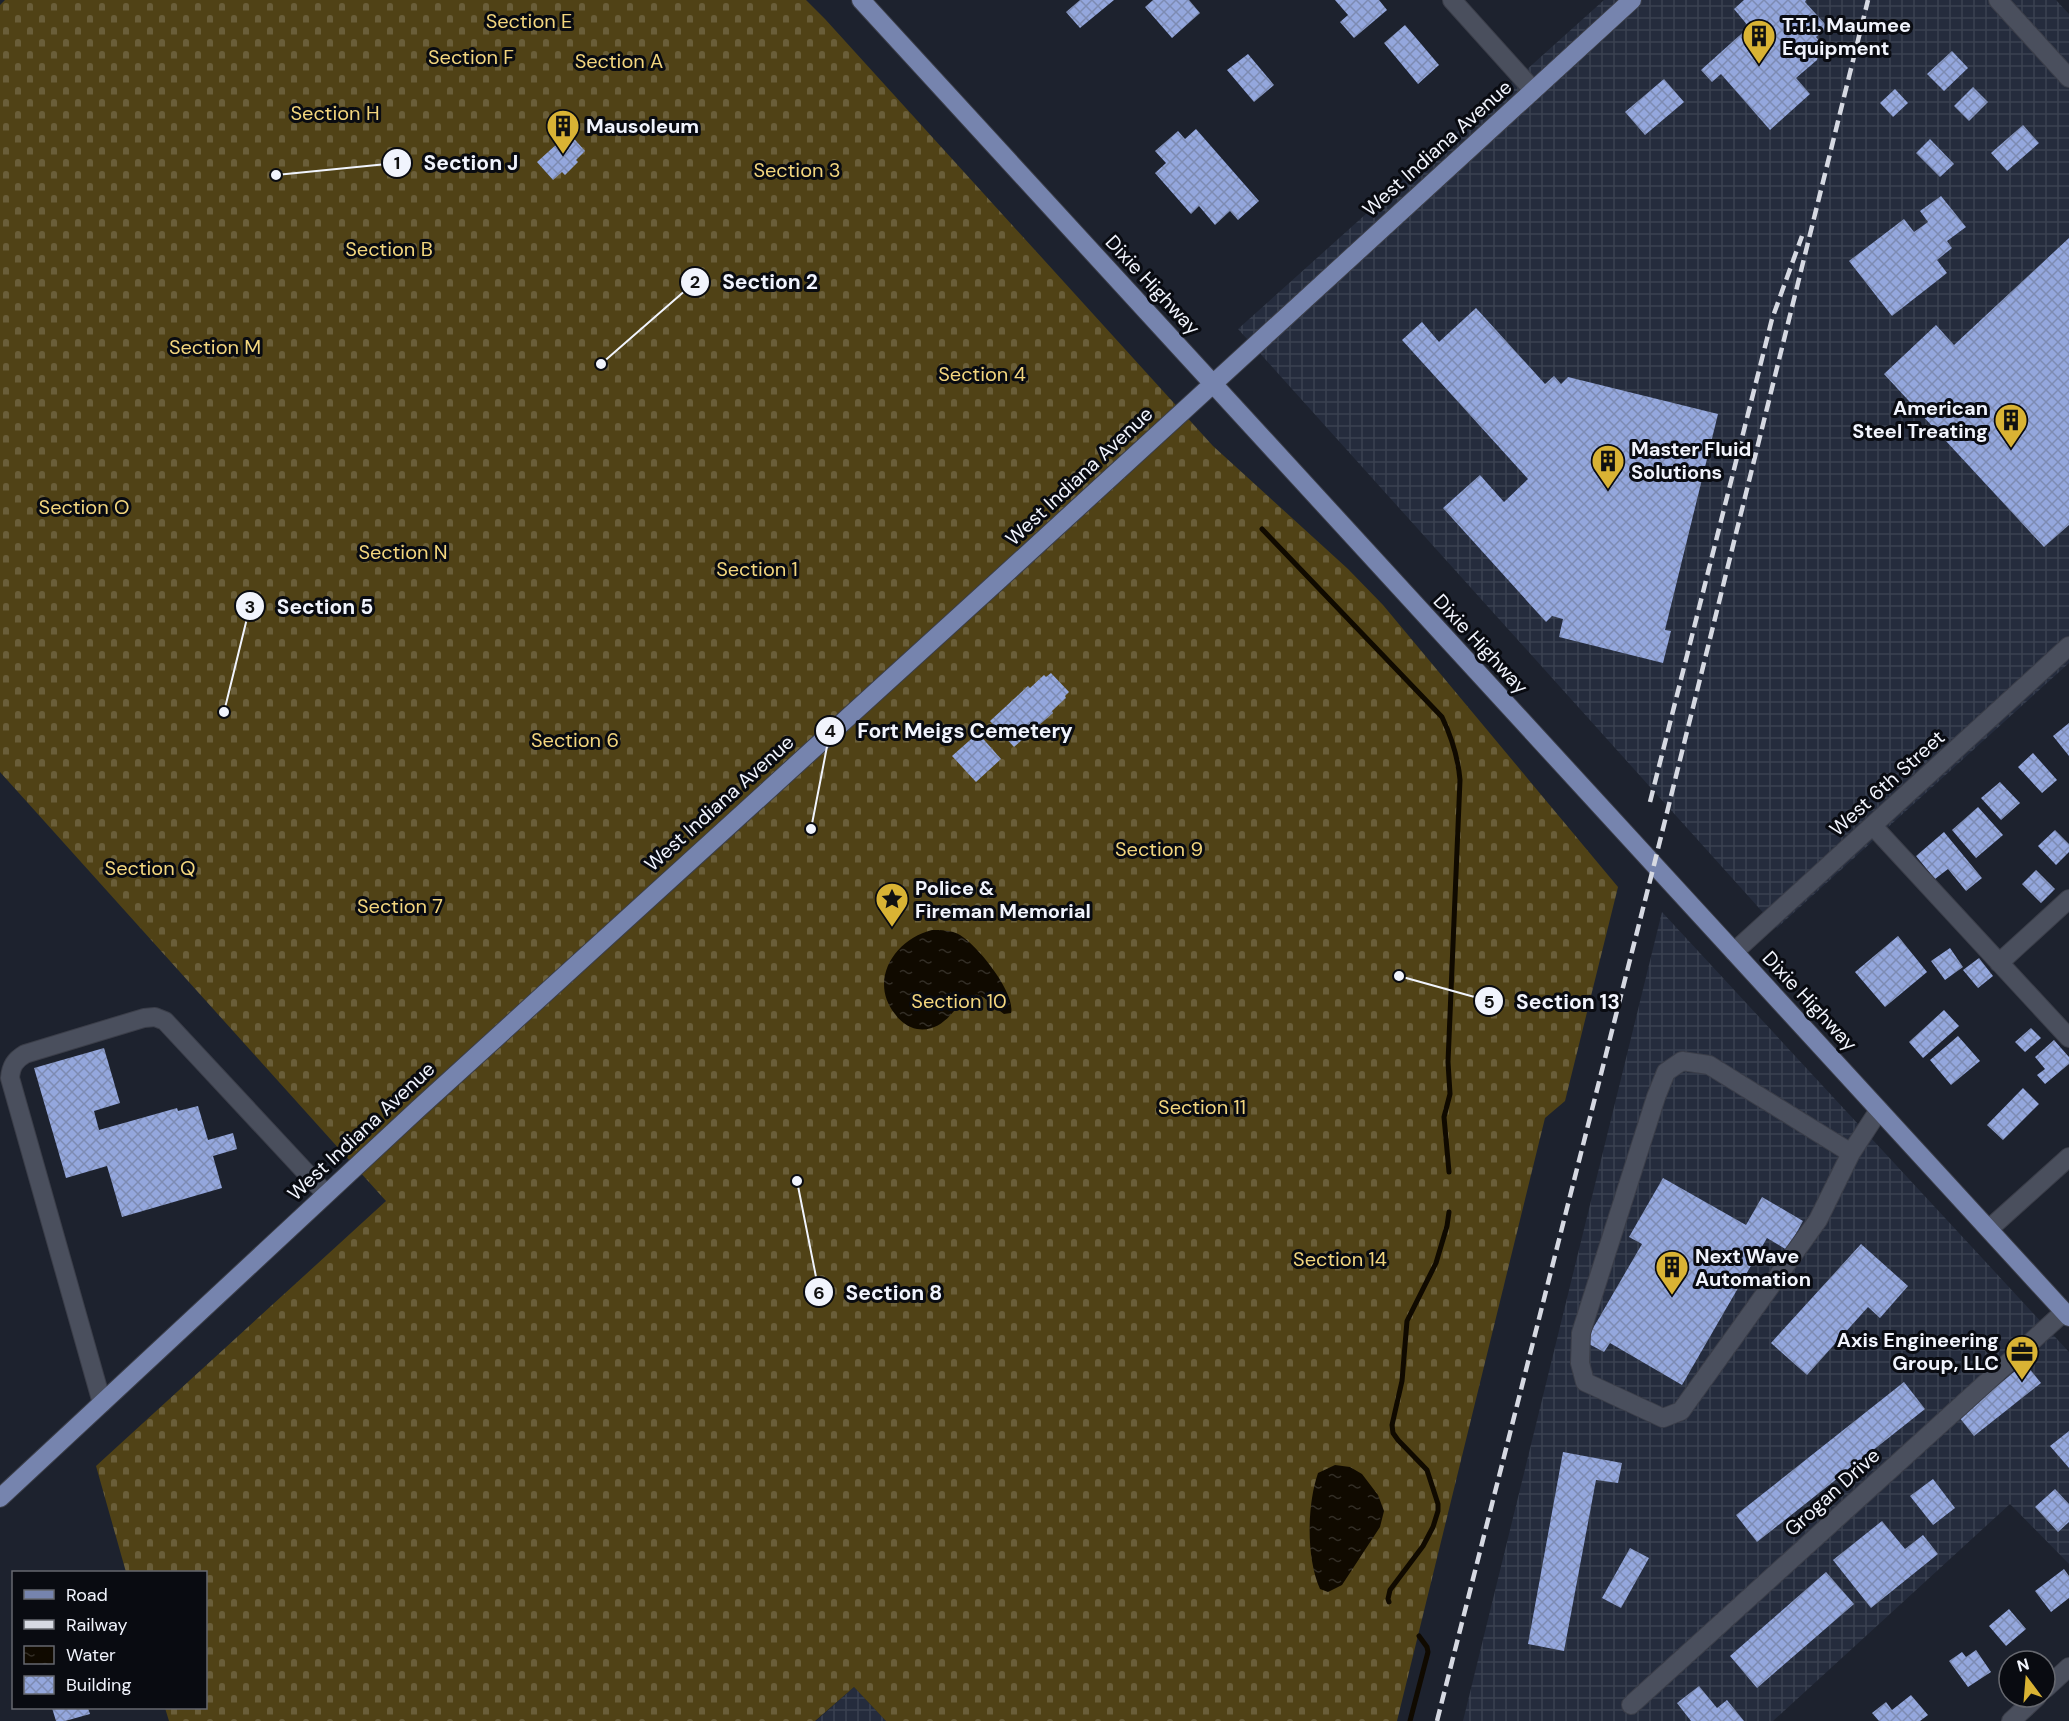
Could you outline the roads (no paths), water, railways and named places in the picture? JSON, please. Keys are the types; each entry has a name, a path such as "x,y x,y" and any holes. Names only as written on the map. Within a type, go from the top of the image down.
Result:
{"main road":[{"name":"Dixie Highway","path":"861,0 2067,1314"},
{"name":"West Indiana Avenue","path":"2,1492 102,1403 326,1194 1632,0"}],"street":[{"path":"1452,0 1533,90"},
{"path":"1998,0 2069,78"},
{"name":"West 6th Street","path":"1734,952 2069,646"},
{"path":"1873,826 2069,1038"},
{"path":"1999,963 2069,899"},
{"path":"102,1403 10,1078 11,1068 17,1058 144,1018 155,1017 165,1021 326,1194"},
{"path":"1851,1153 1709,1065 1682,1061 1666,1072 1581,1333 1580,1363 1585,1382 1663,1418 1681,1411 1818,1220 1851,1153 1879,1110"},
{"path":"1989,1229 2069,1157"},
{"name":"Grogan Drive","path":"1631,1705 2067,1314"},
{"path":"2057,1678 2069,1667"},
{"path":"2011,1721 2024,1709"}],"water":[{"path":"932,930 957,933 976,949 1002,982 1011,1004 1011,1013 1004,1014 978,995 965,1000 946,1020 928,1029 913,1028 899,1019 887,1001 884,988 889,963 907,942"},
{"path":"1335,1465 1350,1467 1362,1474 1378,1495 1384,1511 1380,1527 1342,1585 1328,1592 1320,1589 1315,1576 1310,1547 1310,1516 1318,1473"}],"waterway":[{"path":"1262,529 1442,717 1454,747 1460,780 1448,1062 1450,1094 1444,1117 1449,1172"},
{"path":"1389,1602 1390,1590 1423,1546 1438,1511 1438,1504 1427,1470 1398,1440 1393,1433 1392,1425 1402,1381 1407,1321 1436,1263 1449,1212"},
{"path":"1410,1721 1428,1652 1419,1636"}],"railway":[{"path":"1437,1721 1654,865 1868,0"},
{"path":"1650,802 1772,319 1802,236"}],"place":[{"name":"T.T.I. Maumee Equipment","path":"1759,65"},
{"name":"Mausoleum","path":"563,155"},
{"name":"Section J","path":"276,175"},
{"name":"Section 2","path":"601,364"},
{"name":"American Steel Treating","path":"2011,449"},
{"name":"Master Fluid Solutions","path":"1608,490"},
{"name":"Section 5","path":"224,712"},
{"name":"Fort Meigs Cemetery","path":"811,829"},
{"name":"Police & Fireman Memorial","path":"892,928"},
{"name":"Section 13","path":"1399,976"},
{"name":"Section 8","path":"797,1181"},
{"name":"Next Wave Automation","path":"1672,1296"},
{"name":"Axis Engineering Group, LLC","path":"2022,1381"}],"park label":[{"name":"Section E","path":"529,21"},
{"name":"Section F","path":"471,57"},
{"name":"Section A","path":"619,61"},
{"name":"Section H","path":"335,113"},
{"name":"Section 3","path":"797,170"},
{"name":"Section B","path":"389,249"},
{"name":"Section M","path":"215,347"},
{"name":"Section 4","path":"982,374"},
{"name":"Section O","path":"84,507"},
{"name":"Section N","path":"403,552"},
{"name":"Section 1","path":"757,569"},
{"name":"Section 6","path":"575,740"},
{"name":"Section 9","path":"1159,849"},
{"name":"Section Q","path":"150,868"},
{"name":"Section 7","path":"400,906"},
{"name":"Section 10","path":"959,1001"},
{"name":"Section 11","path":"1202,1107"},
{"name":"Section 14","path":"1340,1259"}]}
